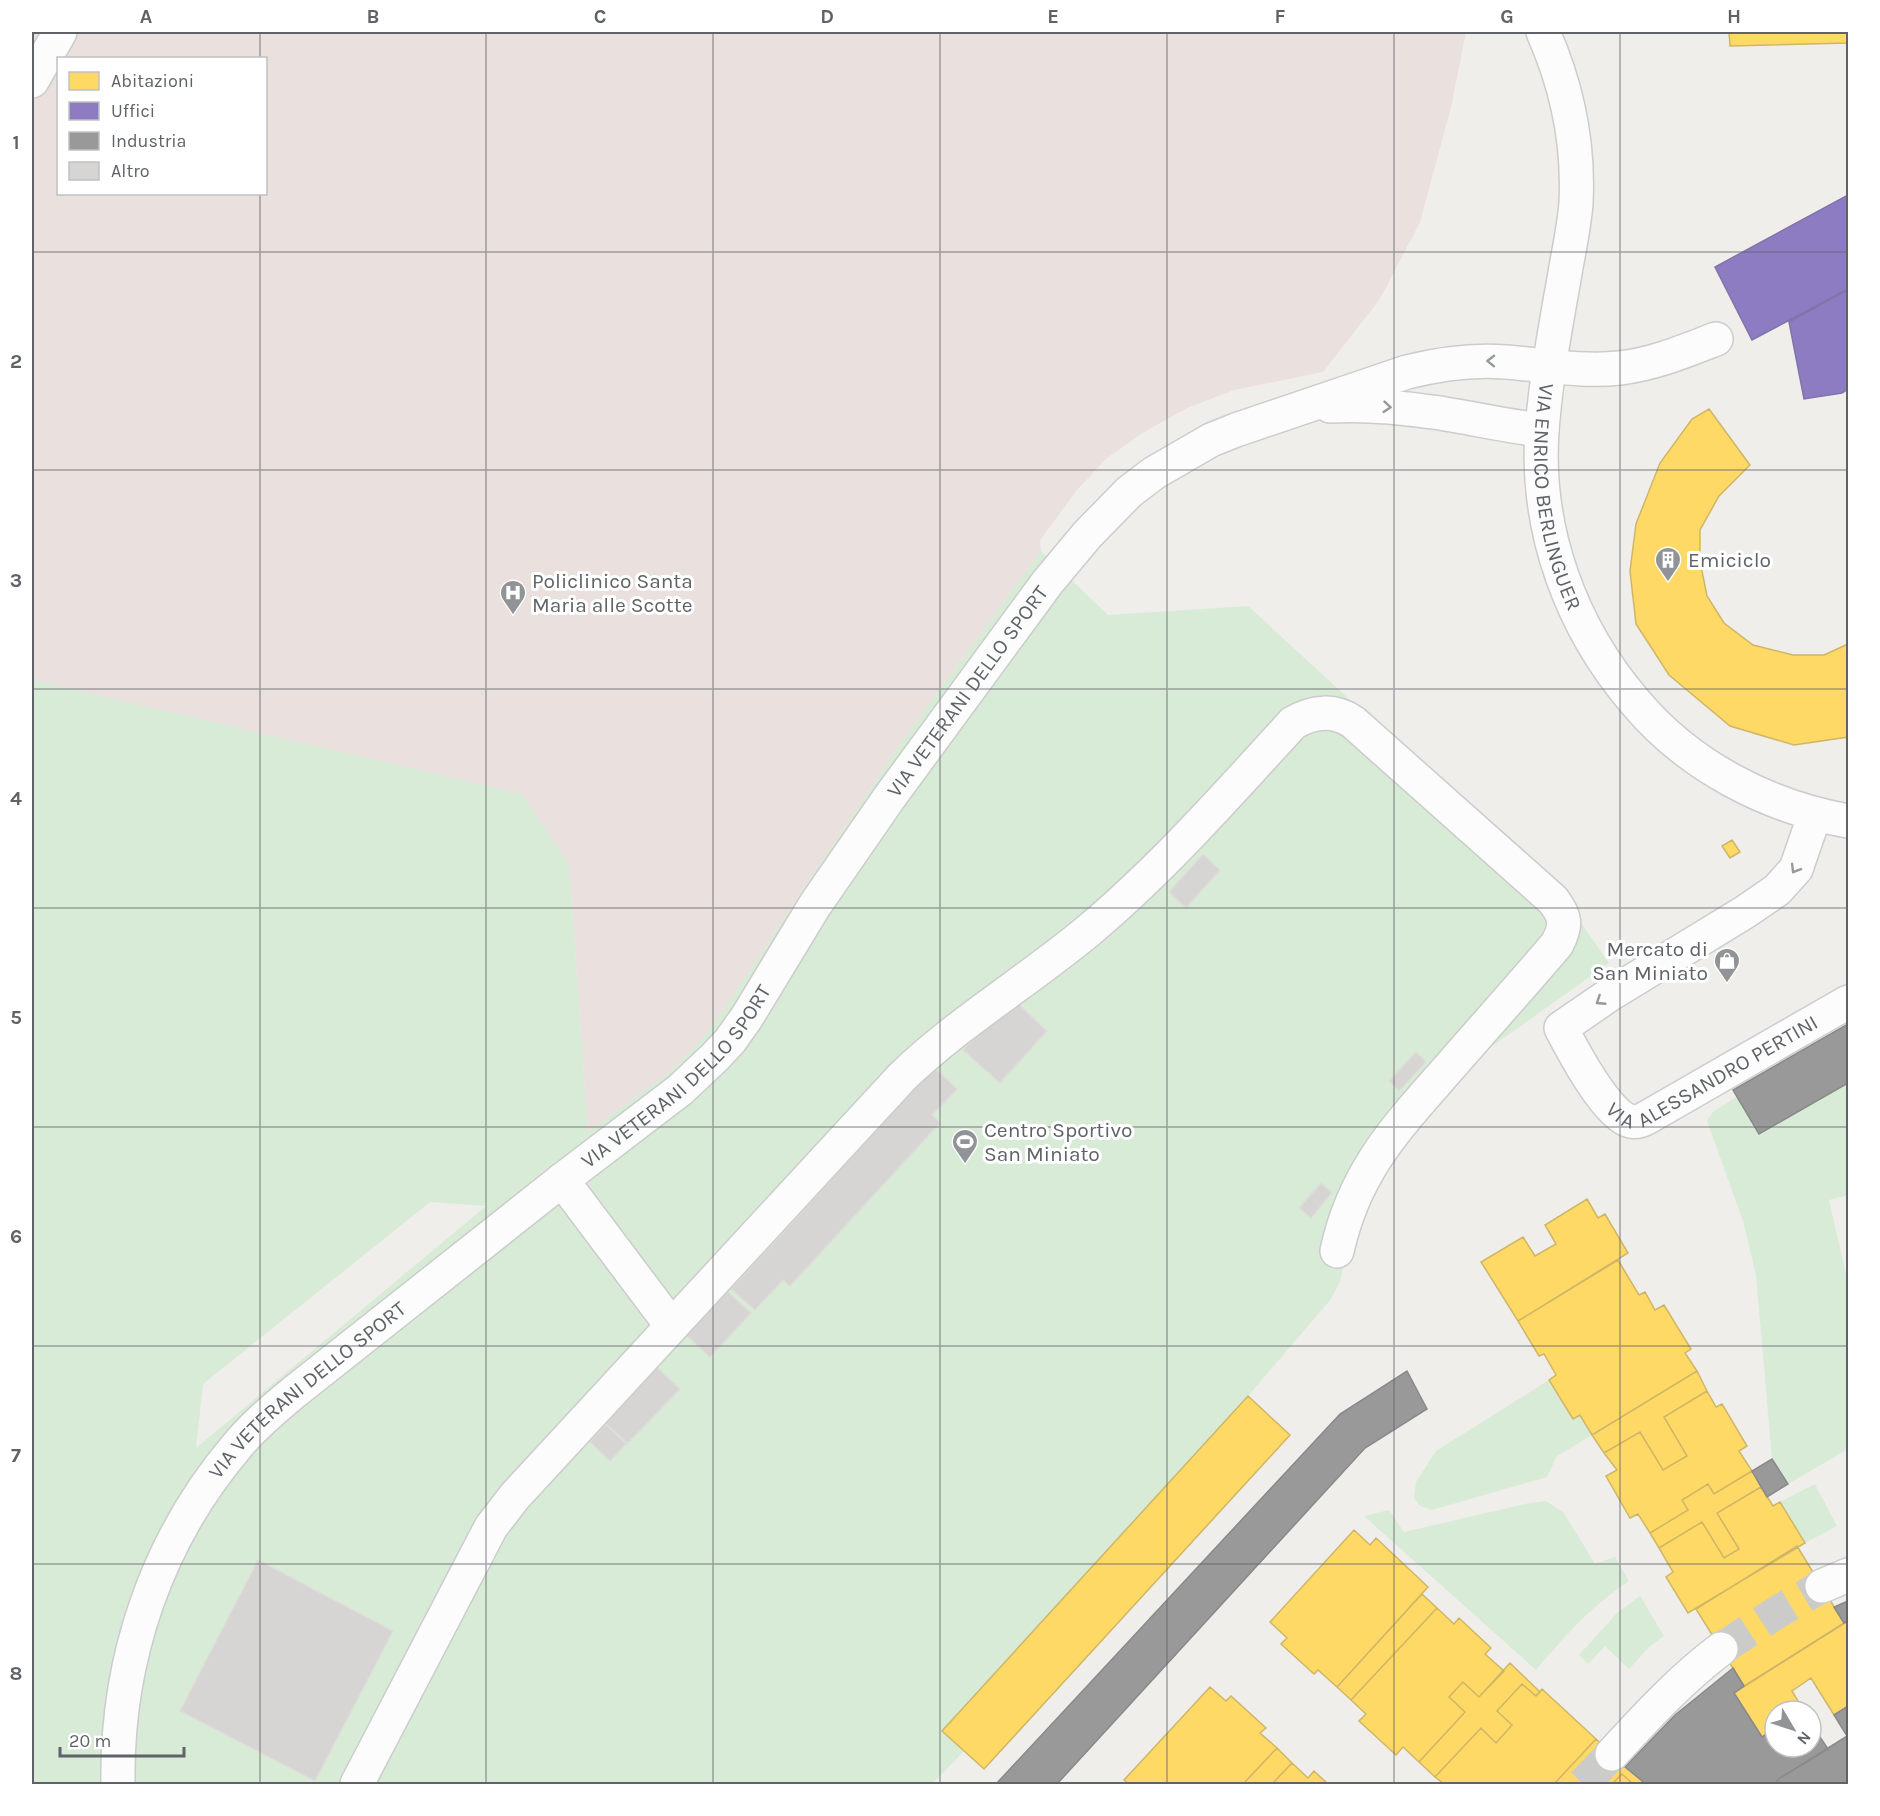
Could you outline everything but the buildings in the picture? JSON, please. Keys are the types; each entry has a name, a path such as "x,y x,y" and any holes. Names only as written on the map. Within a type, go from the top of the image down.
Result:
{"street":[{"path":"32,81 60,32"},
{"name":"VIA ENRICO BERLINGUER","path":"1544,32 1563,82 1568,106 1576,183 1572,233 1549,366 1542,430 1542,476 1548,525 1560,572 1576,615 1613,675 1651,720 1695,757 1728,778 1788,806 1848,821"},
{"name":"VIA VETERANI DELLO SPORT","path":"118,1785 118,1731 140,1620 178,1532 224,1461 254,1427 293,1392 680,1090 730,1041 769,982 815,905 883,807 1047,582 1108,511 1154,473 1211,440 1376,381 1426,368 1476,361 1578,369 1620,368 1677,354 1716,339"},
{"name":"VIA VETERANI DELLO SPORT","path":"1308,407 1351,405 1407,409 1456,416 1506,427 1542,430"},
{"path":"357,1785 491,1527 514,1496 885,1093 918,1062 1059,955 1117,906 1167,858 1293,723 1308,714 1327,713 1343,715 1353,722 1553,900 1562,912 1564,922 1563,933 1557,944 1383,1145 1356,1191 1337,1251"},
{"name":"VIA ALESSANDRO PERTINI","path":"1815,814 1796,869 1777,890 1737,918 1609,995 1561,1028 1582,1065 1610,1106 1620,1116 1635,1121 1648,1117 1848,1002"},
{"path":"562,1180 671,1325"},
{"path":"1612,1754 1666,1696 1693,1670 1721,1649"}],"shaded area":[{"name":"Policlinico Santa Maria alle Scotte","path":"32,32 1466,32 1451,107 1420,222 1380,299 1323,372 1234,390 1187,408 1144,432 1107,458 1077,490 1040,540 1041,551 900,744 724,1009 700,1041 671,1071 588,1132 569,864 522,794 32,680"}],"green space":[{"name":"Centro Sportivo San Miniato","path":"1041,551 1108,615 1248,606 1560,893 1609,963 1466,1065 1360,1197 1340,1282 1331,1299 1248,1396 1290,1435 984,1769 964,1751 932,1784 32,1784 32,680 522,794 569,864 588,1132 671,1071 700,1041 724,1009 900,744","holes":["430,1202 486,1206 196,1448 203,1384"]},
{"path":"1848,1083 1848,1195 1829,1200 1848,1283 1848,1449 1788,1484 1772,1459 1756,1275 1743,1221 1707,1121 1713,1112 1738,1096 1759,1134"},
{"path":"1549,1380 1572,1419 1580,1415 1592,1435 1557,1456 1547,1477 1432,1510 1420,1506 1414,1498 1416,1482 1436,1451"},
{"path":"1815,1484 1837,1526 1805,1543 1780,1502"},
{"path":"1546,1501 1564,1513 1595,1564 1615,1557 1629,1581 1590,1612 1536,1670 1364,1516 1389,1510 1404,1532"},
{"path":"1640,1596 1664,1636 1649,1647 1629,1669 1605,1646 1588,1664 1579,1655 1617,1613"}],"tunnel":[{"path":"1721,1649 1822,1586"},
{"path":"1583,1784 1612,1754"}],"place":[{"name":"Emiciclo","path":"1668,583"},
{"name":"Policlinico Santa Maria alle Scotte","path":"513,616"},
{"name":"Mercato di San Miniato","path":"1727,984"},
{"name":"Centro Sportivo San Miniato","path":"965,1165"}]}
